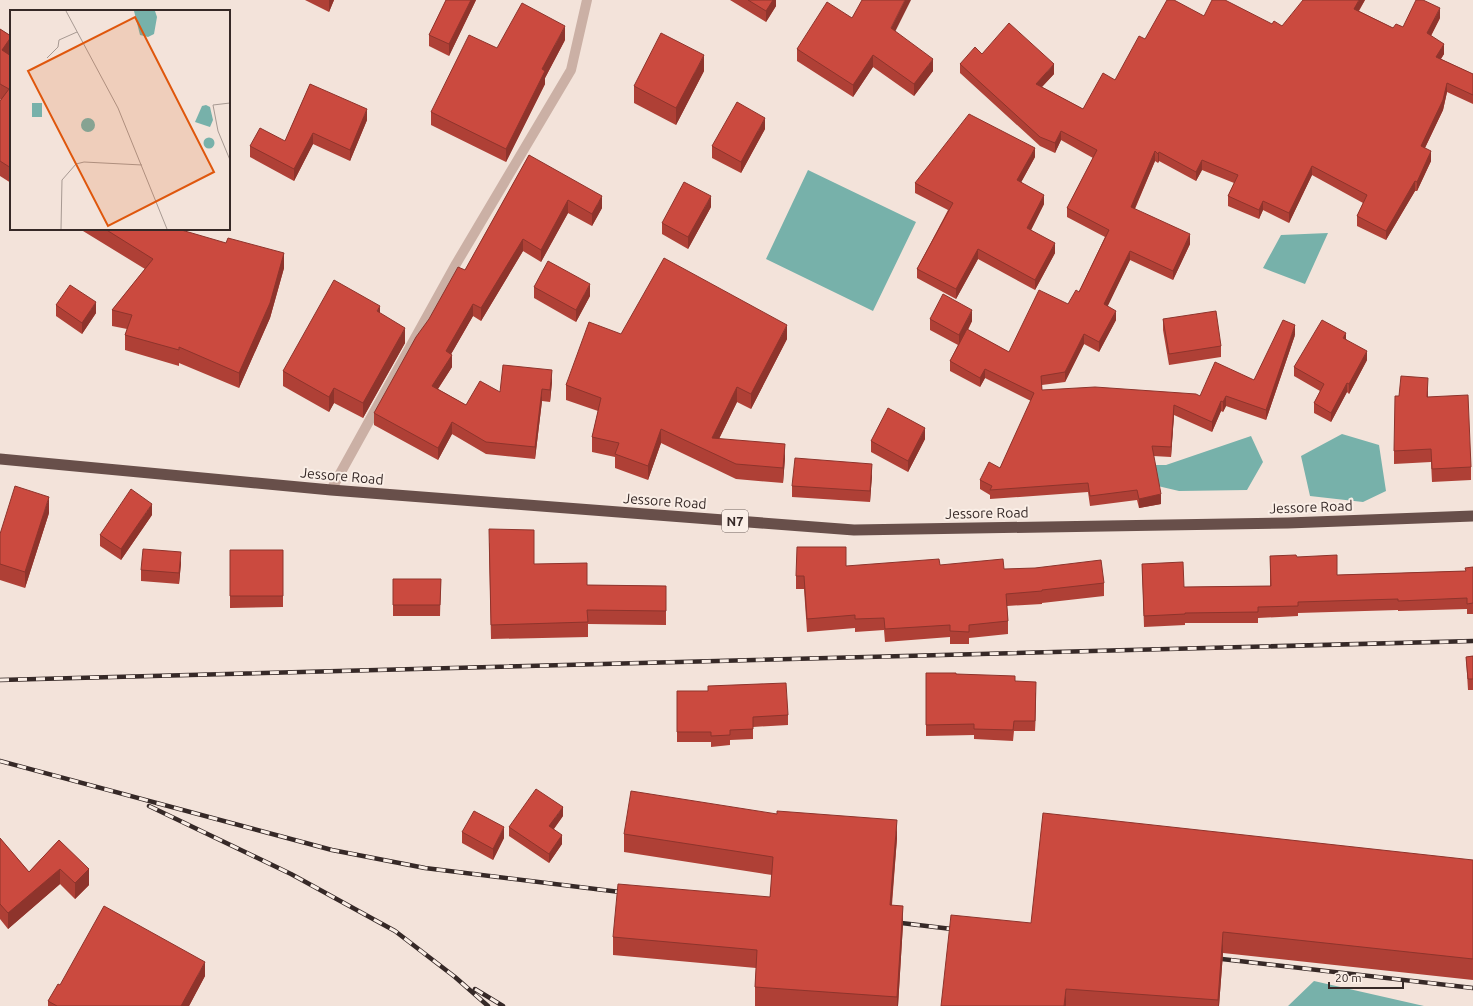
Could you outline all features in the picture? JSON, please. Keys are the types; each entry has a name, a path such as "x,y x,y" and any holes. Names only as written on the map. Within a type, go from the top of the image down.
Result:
{"highway":[{"name":"Jessore Road","path":"0,458 331,490 854,530 1288,523 1473,516"}],"street":[{"path":"331,490 456,264 571,70 587,0"}],"water":[{"path":"808,170 916,222 873,311 766,259"},
{"path":"1328,233 1305,284 1263,268 1281,235"},
{"path":"1342,434 1379,445 1386,491 1363,502 1310,496 1301,456"},
{"path":"1251,436 1263,462 1247,490 1179,491 1145,483 1142,465 1166,465"},
{"path":"1314,981 1424,1006 1288,1006"}],"building":[{"path":"446,0 471,0 449,44 429,35"},
{"path":"748,0 773,0 766,11"},
{"path":"862,0 905,0 891,28 933,59 914,84 873,55 853,85 797,49 827,2 852,18"},
{"path":"1167,0 1174,0 1204,16 1212,0 1225,0 1272,24 1274,21 1282,26 1303,0 1359,0 1354,9 1393,28 1396,24 1403,27 1416,0 1423,0 1440,8 1427,33 1444,44 1436,57 1473,74 1473,95 1447,83 1443,100 1421,146 1431,151 1417,182 1415,181 1386,231 1357,216 1367,195 1312,166 1289,213 1263,201 1259,210 1228,196 1238,175 1202,160 1196,172 1159,152 1158,154 1155,151 1131,207 1190,234 1173,271 1130,251 1104,304 1116,311 1099,342 1084,334 1065,372 1041,376 1042,390 1095,387 1196,394 1200,396 1215,362 1254,380 1283,320 1295,325 1266,410 1226,396 1223,402 1221,401 1212,422 1174,405 1171,447 1152,446 1161,494 1139,499 1137,490 1090,496 1088,483 990,490 992,486 980,480 989,462 1000,468 1034,393 985,369 980,378 950,361 967,329 1009,352 1039,290 1068,304 1076,290 1079,292 1109,230 1067,208 1097,150 1061,131 1055,143 1040,137 960,64 975,47 982,54 1009,23 1054,64 1036,84 1083,109 1103,73 1115,80 1139,36 1145,39"},
{"path":"522,3 565,26 542,69 545,71 506,149 431,112 469,35 497,48"},
{"path":"0,29 10,35 10,38 2,50 10,55 10,167 0,161 0,101 9,89 0,84"},
{"path":"661,33 704,55 676,108 634,86"},
{"path":"310,84 367,109 350,150 313,133 294,169 250,146 260,128 285,141"},
{"path":"737,102 765,118 741,162 712,146"},
{"path":"969,114 1035,148 1017,180 1044,195 1027,228 1055,243 1035,280 978,249 956,289 917,269 953,203 915,183"},
{"path":"529,155 602,196 592,214 568,200 541,250 523,239 481,308 473,304 446,351 452,355 432,386 466,405 480,381 500,392 503,365 552,370 550,390 542,389 535,447 486,442 452,422 438,448 374,413 416,337 429,319 458,267 465,270"},
{"path":"684,182 711,196 688,237 662,223"},
{"path":"107,230 181,230 226,243 228,238 284,253 270,303 239,373 179,347 179,350 125,335 132,315 112,310 153,259"},
{"path":"664,258 787,325 751,394 737,387 712,438 785,444 783,468 736,464 661,429 648,466 615,454 619,443 592,437 601,398 566,385 589,322 621,334"},
{"path":"548,261 590,284 576,310 534,287"},
{"path":"334,280 380,306 377,311 405,328 363,403 334,388 329,397 283,371"},
{"path":"70,285 96,302 82,323 56,305"},
{"path":"943,294 972,310 959,335 930,319"},
{"path":"1216,311 1221,346 1169,354 1163,319"},
{"path":"1322,320 1346,333 1343,338 1367,351 1349,384 1347,383 1331,413 1314,403 1324,384 1294,367"},
{"path":"1401,376 1428,378 1427,397 1468,395 1471,467 1432,469 1431,449 1394,451 1395,396 1399,396"},
{"path":"888,408 925,428 908,461 871,441"},
{"path":"795,458 872,464 870,491 792,486"},
{"path":"15,486 49,497 25,572 0,564 0,534"},
{"path":"131,489 152,504 121,549 100,535"},
{"path":"489,529 534,530 534,564 587,563 587,585 666,586 666,611 587,610 588,622 491,625"},
{"path":"797,547 846,547 846,566 939,559 940,565 1003,559 1004,569 1035,568 1101,560 1104,583 1006,594 1008,621 969,625 969,632 950,631 950,625 885,629 884,618 855,619 855,615 807,619 804,576 796,576"},
{"path":"143,549 181,552 179,573 141,570"},
{"path":"230,550 283,550 283,596 230,596"},
{"path":"1296,555 1297,557 1337,555 1337,575 1466,571 1465,568 1473,567 1473,603 1467,604 1467,598 1398,601 1398,599 1298,602 1298,606 1258,607 1258,612 1185,613 1144,616 1142,564 1183,562 1184,587 1271,586 1270,556"},
{"path":"393,579 441,579 440,605 393,605"},
{"path":"1473,656 1473,679 1468,679 1466,657"},
{"path":"926,673 1015,676 1015,681 1036,682 1035,721 1014,721 1013,730 974,729 974,724 926,725"},
{"path":"786,683 788,715 753,717 753,729 730,730 730,735 711,736 711,732 677,732 677,691 708,691 708,686"},
{"path":"536,789 563,807 549,826 562,835 549,854 509,827"},
{"path":"631,791 777,814 777,811 897,820 890,905 903,906 897,997 755,987 757,950 613,937 618,884 770,897 773,857 624,834"},
{"path":"474,811 504,827 493,849 462,832"},
{"path":"1043,813 1473,860 1473,959 1223,932 1218,1000 1066,989 1064,1006 941,1006 951,915 1031,923"},
{"path":"0,838 29,872 59,840 89,869 75,883 60,869 8,913 0,904"},
{"path":"104,906 205,962 181,1006 57,1006 48,1001 58,984 60,985"}],"railway":[{"path":"0,680 1473,641"},
{"path":"0,761 332,850 425,868 628,893"},
{"path":"149,806 291,874 395,931 455,977 488,1006"},
{"path":"893,922 960,930"},
{"path":"1213,958 1473,988"},
{"path":"475,989 503,1006"}]}
